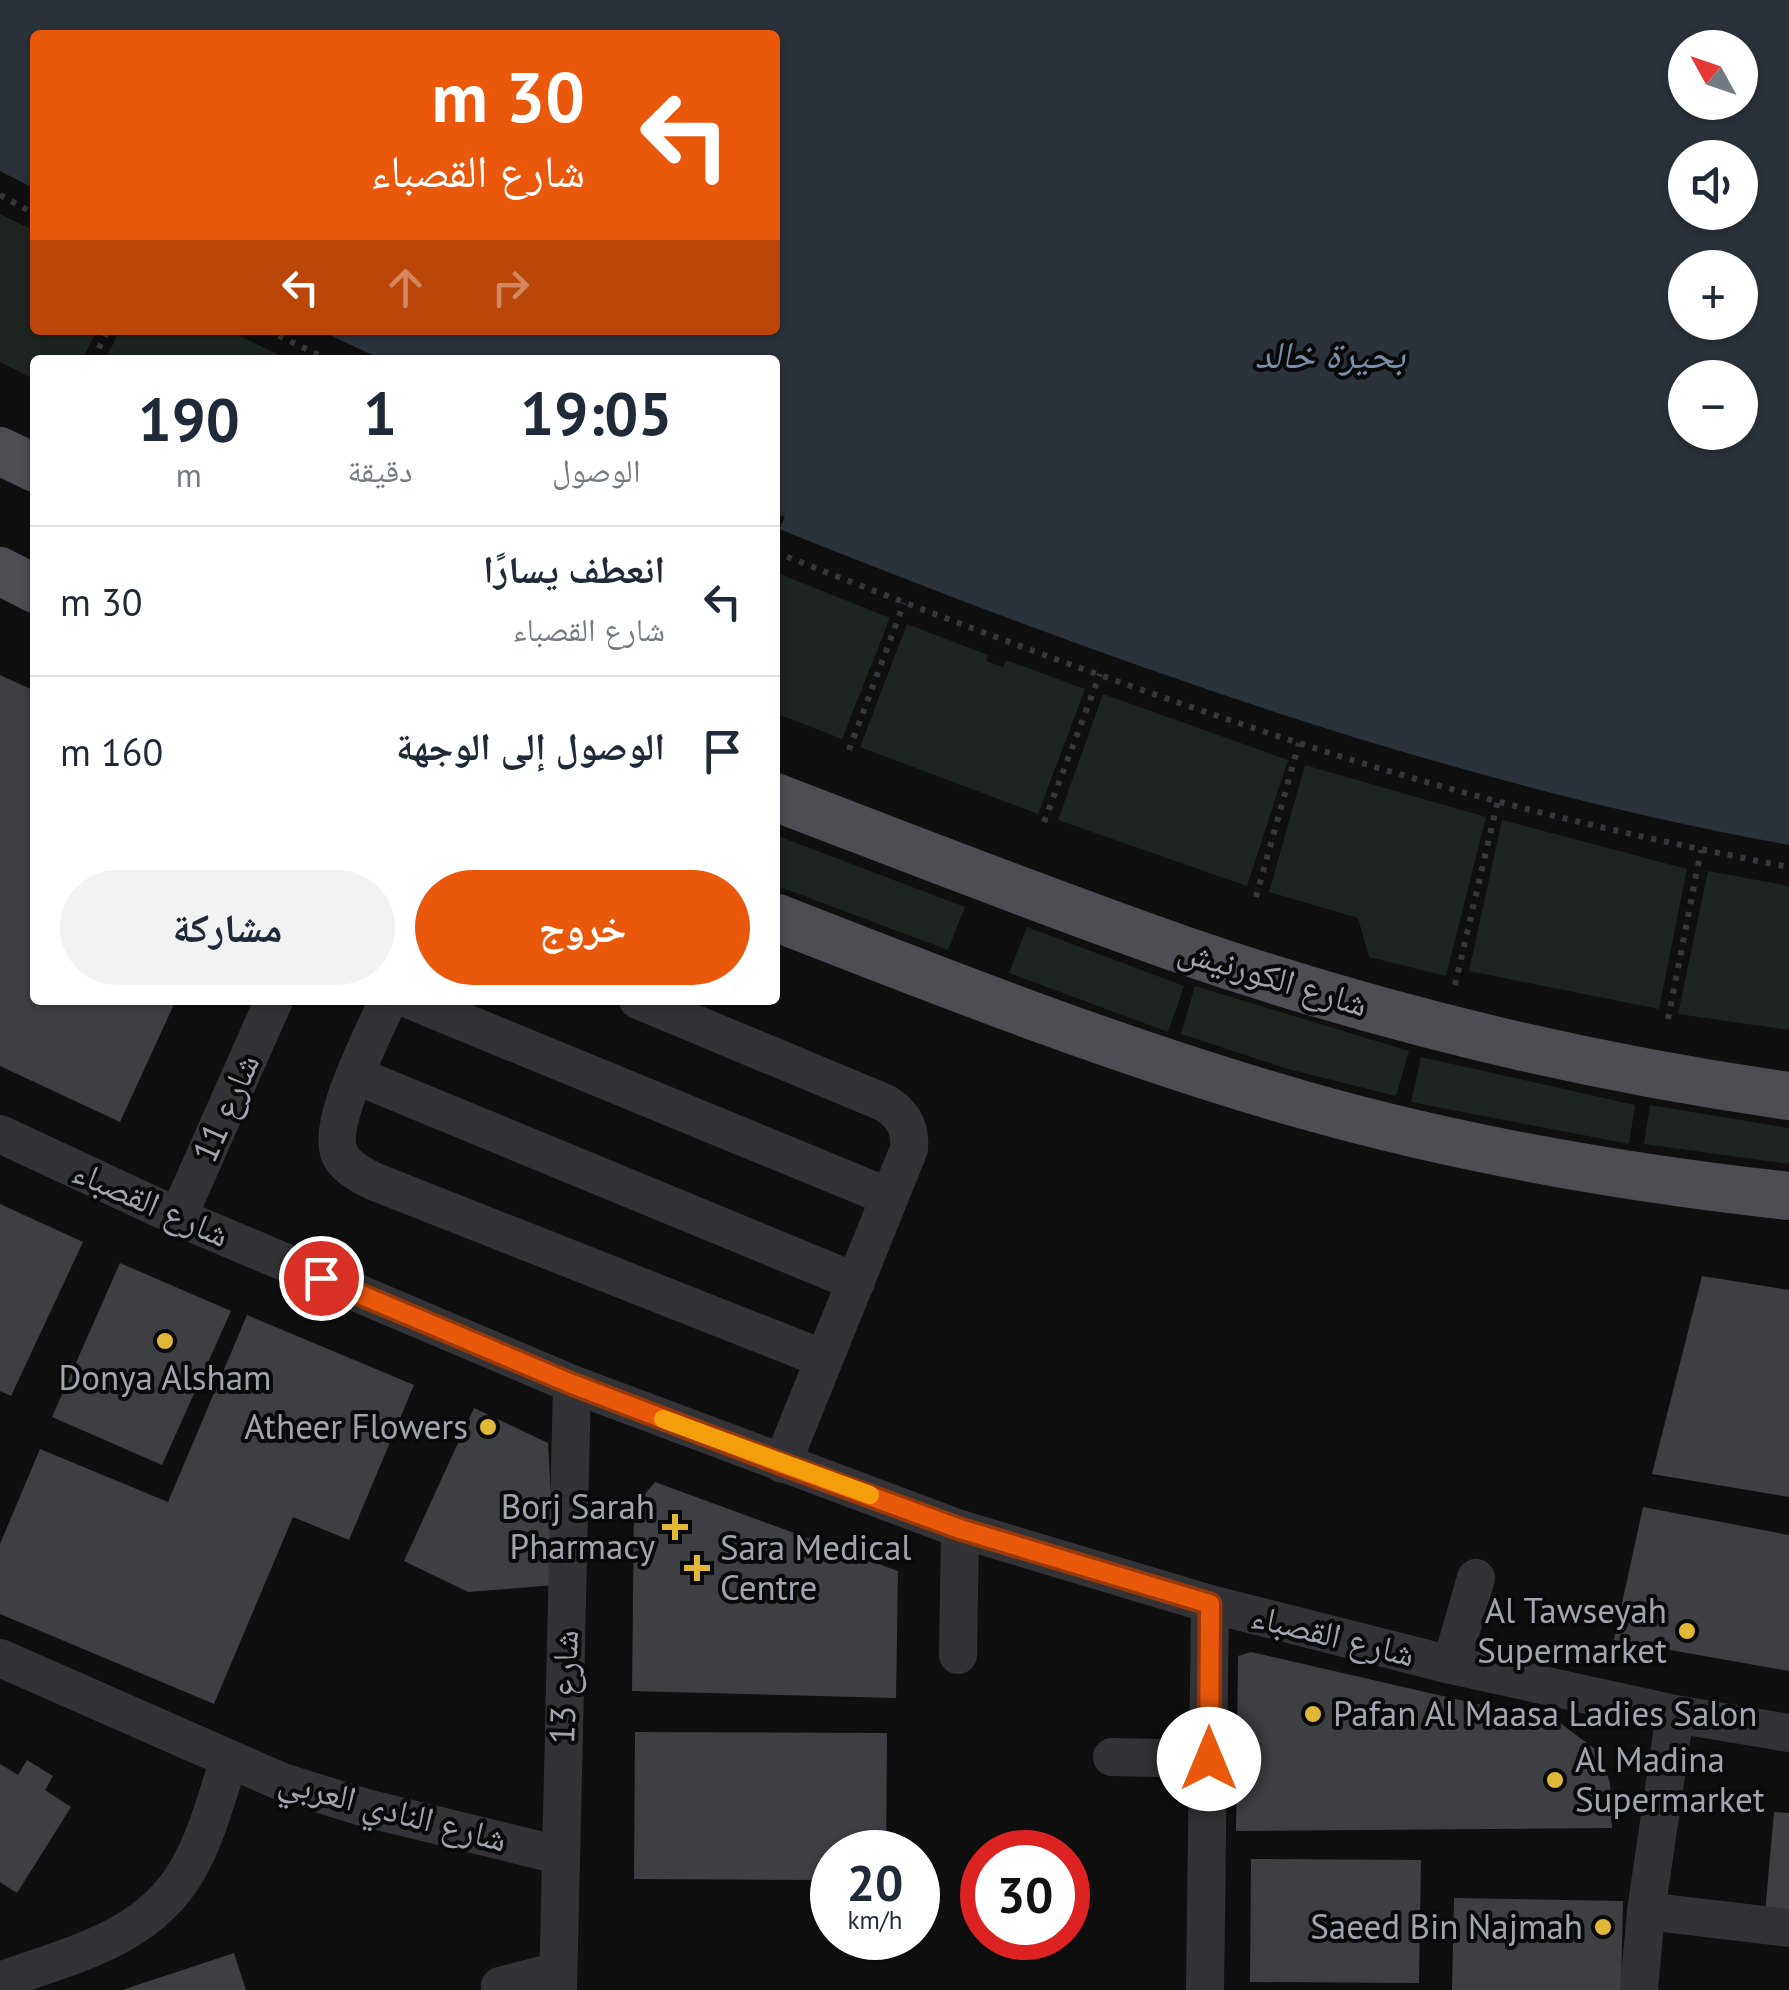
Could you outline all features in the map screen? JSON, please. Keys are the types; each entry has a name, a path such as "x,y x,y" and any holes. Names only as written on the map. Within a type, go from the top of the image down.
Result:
{"main road":[{"path":"0,450 30,465"},
{"path":"0,571 30,586"},
{"name":"شارع الكورنيش","path":"780,799 1187,951 1319,992 1525,1048 1655,1075 1789,1096"},
{"path":"780,919 1091,1037 1307,1106 1466,1144 1637,1177 1789,1196"}],"street":[{"name":"شارع 11","path":"178,1217 272,1005"},
{"path":"386,1005 339,1116 336,1143 340,1156 360,1174 824,1359"},
{"path":"422,1005 889,1197"},
{"path":"650,1005 893,1108 905,1122 910,1140 782,1464"},
{"path":"357,1076 856,1282"},
{"name":"شارع القصباء","path":"0,1134 178,1217 572,1384 960,1529 1210,1604 1451,1665 1675,1714 1789,1733"},
{"name":"شارع 13","path":"558,1980 572,1384"},
{"path":"958,1656 960,1529"},
{"path":"1451,1665 1476,1578"},
{"path":"1204,1990 1210,1604"},
{"name":"شارع النادي العربي","path":"0,1658 229,1760 352,1804 560,1855"},
{"path":"1639,1990 1646,1911 1675,1714"},
{"path":"1112,1757 1209,1759"},
{"path":"0,1980 108,1942 148,1919 190,1866 229,1760"},
{"path":"1646,1911 1789,1928"},
{"path":"500,1986 558,1980"}],"path":[{"path":"0,195 30,211"},
{"path":"276,335 318,355"},
{"path":"780,554 1299,744 1498,800 1701,850 1789,867"},
{"path":"849,750 904,602"},
{"path":"1044,822 1100,674"},
{"path":"1256,897 1299,744"},
{"path":"1455,985 1498,800"},
{"path":"1668,1019 1701,850"}],"shaded area":[{"path":"0,214 30,229 30,335 94,335 84,355 30,355 30,377 0,362"},
{"path":"118,335 238,335 279,355 108,355"},
{"path":"780,574 890,618 842,739 780,715"},
{"path":"907,624 988,655 986,661 1003,667 1006,660 1085,689 1038,814 860,747"},
{"path":"1103,694 1288,760 1247,886 1058,820"},
{"path":"1305,765 1486,817 1446,976 1369,957 1358,918 1269,892"},
{"path":"1502,820 1687,869 1659,1009 1469,971"},
{"path":"780,837 965,907 948,950 780,887"},
{"path":"1708,871 1789,886 1789,1030 1678,1014"},
{"path":"1027,927 1184,986 1168,1032 1009,973"},
{"path":"1195,986 1409,1051 1396,1096 1288,1069 1181,1034"},
{"path":"1421,1057 1635,1105 1629,1144 1411,1102"},
{"path":"1650,1105 1789,1128 1789,1164 1644,1144"}],"water":[{"name":"بحيرة خالد","path":"0,0 1789,0 1789,845 1659,819 1403,752 1151,670 780,529 785,517 780,515 780,355 372,355 330,335 780,335 780,30 30,30 30,186 0,171"}],"building":[{"path":"0,675 30,689 30,1005 174,1005 120,1122 0,1066"},
{"path":"0,1204 83,1242 11,1396 0,1391"},
{"path":"120,1263 231,1311 162,1465 52,1417"},
{"path":"1702,1276 1789,1290 1789,1497 1652,1474"},
{"path":"247,1315 414,1385 349,1540 293,1517 214,1704 0,1614 0,1544 40,1449 168,1502"},
{"path":"474,1408 548,1443 556,1585 468,1592 404,1561"},
{"path":"655,1482 898,1571 896,1698 632,1691 634,1507"},
{"path":"1643,1507 1789,1535 1789,1671 1614,1640"},
{"path":"1251,1652 1560,1723 1599,1752 1610,1783 1612,1828 1236,1831 1238,1656"},
{"path":"635,1732 887,1733 886,1830 810,1830 810,1880 634,1879"},
{"path":"27,1760 53,1776 45,1790 71,1807 17,1893 0,1882 0,1764 18,1775"},
{"path":"1774,1812 1789,1813 1789,1915 1765,1913"},
{"path":"1251,1859 1421,1860 1419,1983 1250,1982"},
{"path":"1454,1898 1623,1901 1621,1990 1452,1990"},
{"path":"234,1953 246,1990 125,1990 125,1989"}],"slow traffic":[{"path":"663,1419 870,1495"}],"place":[{"name":"Donya Alsham","path":"165,1341"},
{"name":"Atheer Flowers","path":"488,1427"},
{"name":"Borj Sarah Pharmacy","path":"675,1527"},
{"name":"Sara Medical Centre","path":"697,1568"},
{"name":"Al Tawseyah Supermarket","path":"1687,1631"},
{"name":"Pafan Al Maasa Ladies Salon","path":"1313,1714"},
{"name":"Al Madina Supermarket","path":"1555,1780"},
{"name":"Saeed Bin Najmah","path":"1603,1927"}],"route":[{"path":"321,1278 572,1384 782,1464 960,1529 1210,1604 1209,1759"}]}
